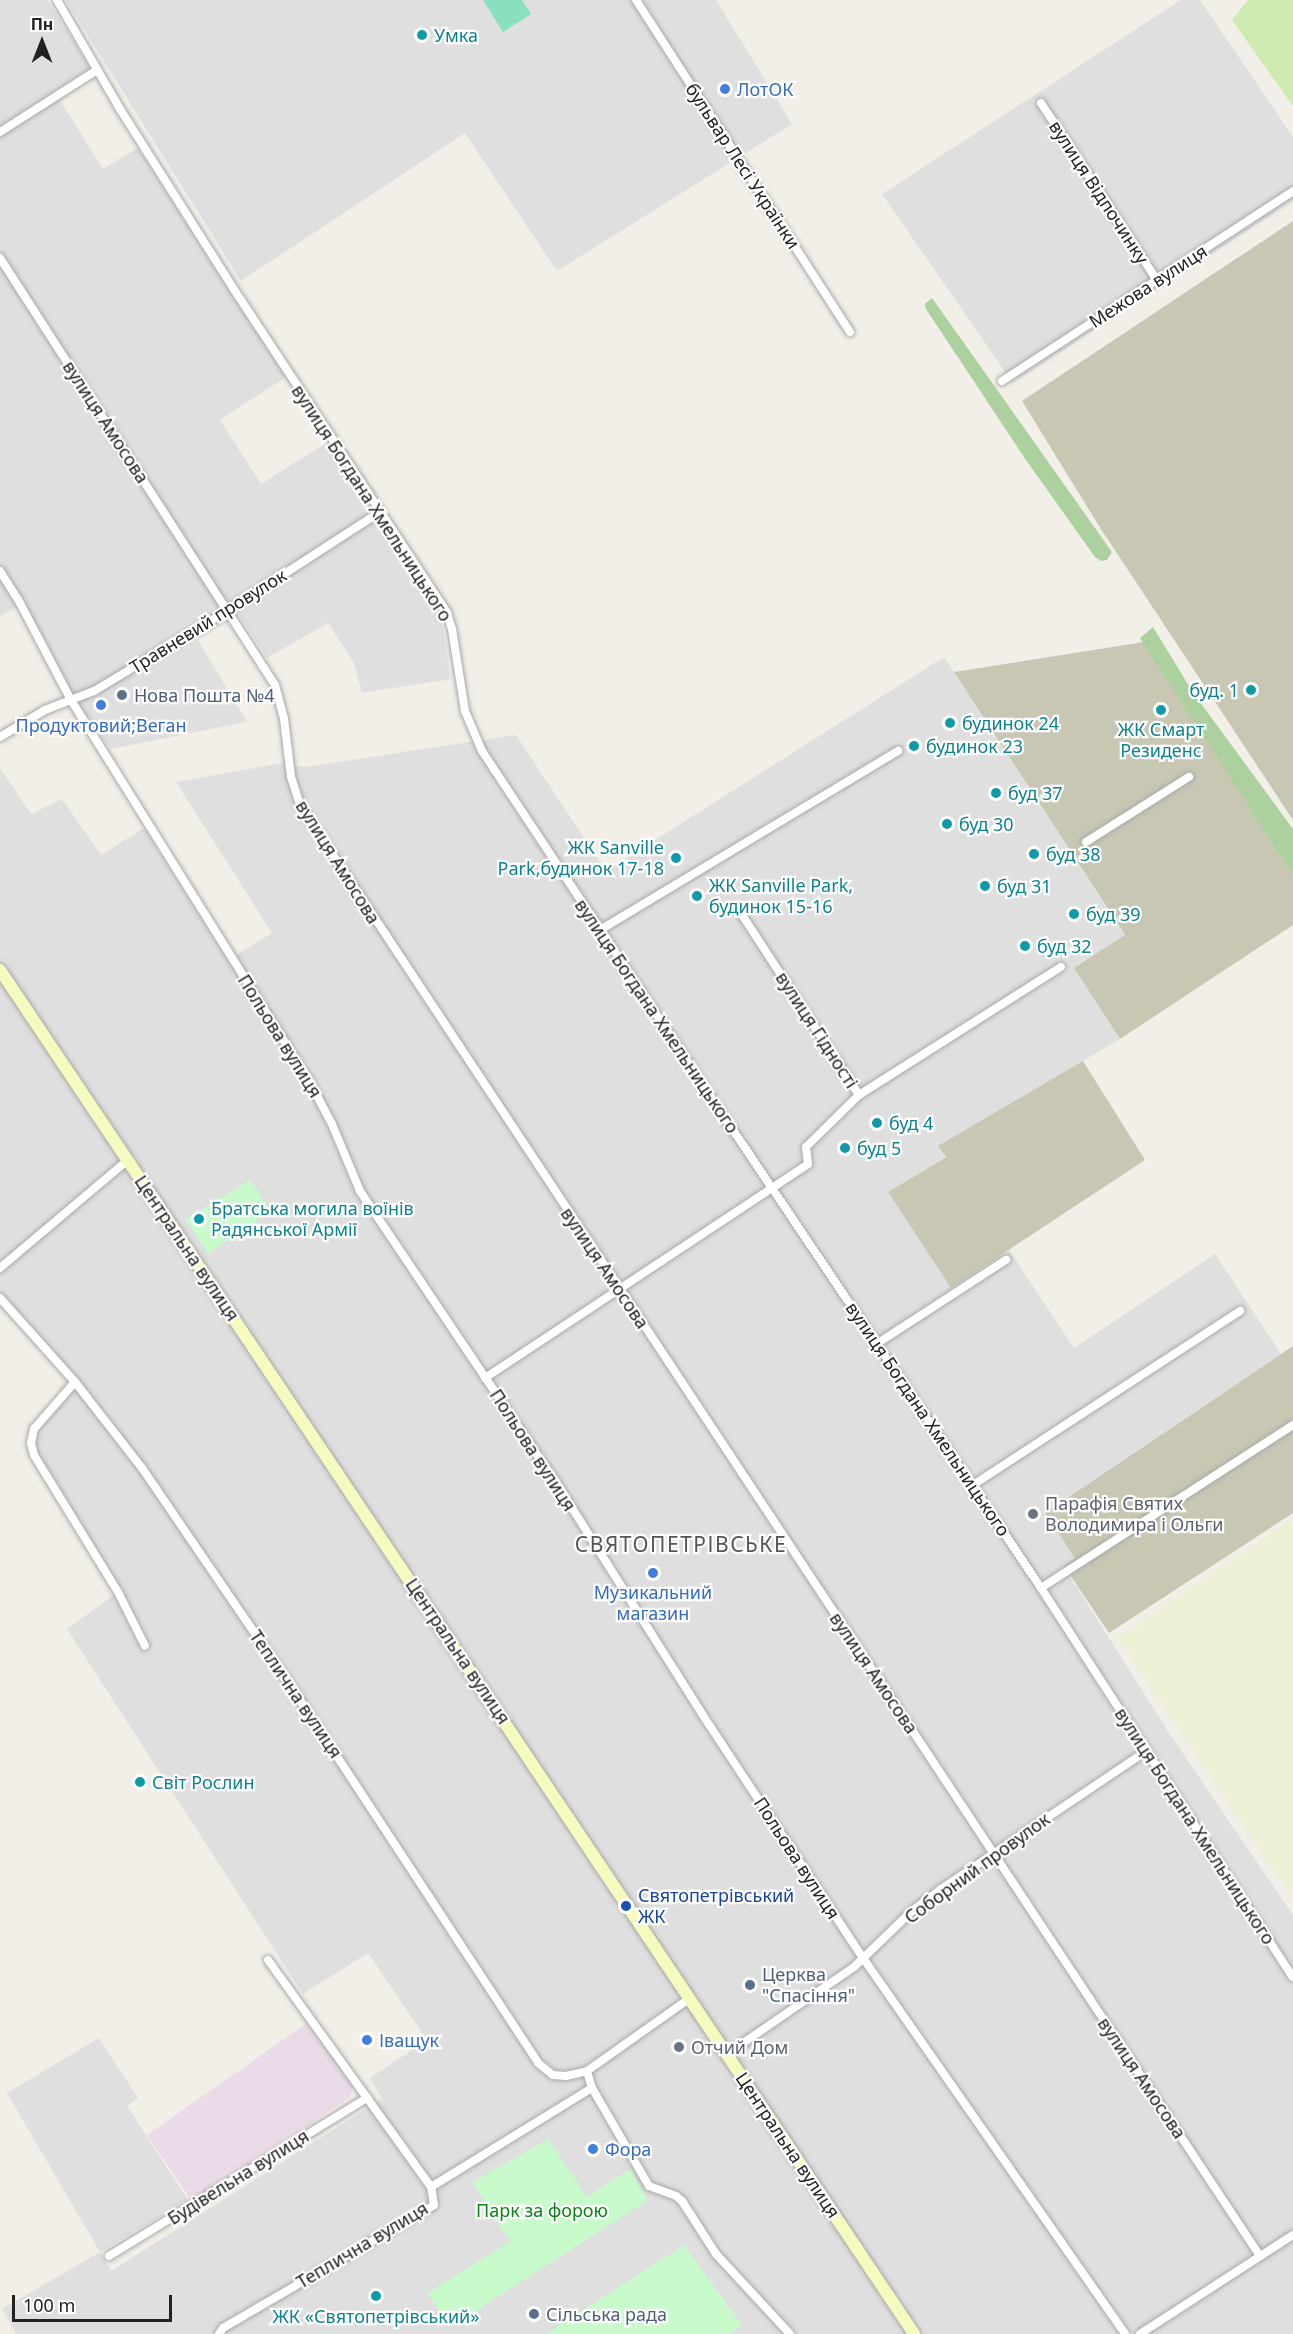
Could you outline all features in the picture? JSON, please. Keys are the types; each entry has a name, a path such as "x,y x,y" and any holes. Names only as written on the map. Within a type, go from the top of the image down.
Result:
{"main road":[{"name":"Центральна вулиця","path":"0,970 914,2334"}],"street":[{"name":"вулиця Богдана Хмельницького","path":"57,0 97,70 233,288 447,614 452,629 465,711 478,745 771,1187 973,1485 1293,1977"},
{"name":"бульвар Лесі Українки","path":"636,0 850,332"},
{"path":"0,132 97,70"},
{"name":"вулиця Відпочинку","path":"1041,103 1157,280"},
{"name":"Межова вулиця","path":"1002,381 1293,191"},
{"name":"вулиця Амосова","path":"0,258 275,685 284,719 291,777 300,805 1260,2256"},
{"name":"Травневий провулок","path":"0,737 45,710 93,691 227,611 380,512"},
{"name":"Польова вулиця","path":"0,571 21,603 71,700 307,1077 328,1117 360,1191 485,1378 863,1958 1125,2334"},
{"path":"600,930 898,751"},
{"path":"1086,842 1189,777"},
{"name":"вулиця Гідності","path":"740,912 859,1095 806,1147 807,1164 771,1187"},
{"path":"859,1095 1061,967"},
{"path":"0,1268 128,1160"},
{"path":"485,1378 771,1187"},
{"path":"878,1343 1006,1260"},
{"name":"Теплична вулиця","path":"0,1298 75,1382 142,1468 290,1684 538,2063 553,2074 566,2076 587,2071 690,1998"},
{"path":"973,1485 1240,1311"},
{"path":"75,1382 34,1429 31,1443 34,1455 118,1592 145,1646"},
{"path":"1041,1588 1293,1425"},
{"name":"Соборний провулок","path":"727,2054 854,1967 912,1911 993,1853 1146,1751"},
{"name":"Теплична вулиця","path":"219,2334 223,2328 434,2205 431,2187 268,1960"},
{"path":"587,2071 592,2088 649,2186 676,2196 682,2201 716,2254 790,2334"},
{"name":"Теплична вулиця","path":"431,2187 592,2088"},
{"name":"Будівельна вулиця","path":"110,2256 367,2098"},
{"path":"1140,2334 1293,2235"}],"shaded area":[{"path":"0,0 47,0 91,68 54,91 103,169 138,148 286,377 220,420 261,484 329,441 438,610 444,633 450,679 362,693 354,663 328,623 267,658 239,615 198,640 247,722 111,749 70,694 24,603 0,616"},
{"path":"66,0 716,0 792,124 557,271 465,133 241,281"},
{"path":"1181,0 1200,0 1293,137 1293,201 1013,383 882,194"},
{"path":"1293,221 1293,820 1099,526 1022,401"},
{"path":"1150,641 1293,848 1293,925 1120,1039 1074,968 1125,935 954,672"},
{"path":"944,657 1125,936 1074,968 1120,1039 939,1146 946,1156 888,1192 951,1288 1009,1250 1074,1348 1215,1254 1281,1354 1045,1513 1076,1558 1064,1567 1169,1733 1293,1915 1293,2334 16,2334 2,2309 100,2252 111,2271 382,2099 370,2078 427,2040 368,1953 303,1994 67,1629 118,1592 34,1455 34,1429 74,1382 0,1293 0,768 31,814 62,799 101,855 144,828 228,960 272,933 176,782 277,764 305,767 516,735 606,871"},
{"path":"1083,1061 1145,1160 951,1288 888,1192 946,1157 938,1146"},
{"path":"1293,1346 1293,1513 1109,1633 1064,1566 1075,1558 1045,1513"},
{"path":"1293,1518 1293,1900 1118,1638"},
{"path":"307,2023 353,2082 350,2097 193,2203 147,2135"},
{"path":"99,2038 138,2098 127,2106 188,2200 100,2252 7,2093"}],"green space":[{"path":"483,0 522,0 531,14 503,32"},
{"path":"1248,0 1293,0 1293,106 1232,20"},
{"path":"932,298 1112,552 1107,560 1101,561 1095,557 1026,460 926,309 925,304"},
{"path":"1153,627 1194,694 1293,829 1293,875 1140,638"},
{"path":"250,1180 271,1211 208,1254 186,1219"},
{"name":"Парк за форою","path":"548,2139 587,2197 630,2169 648,2200 451,2327 427,2293 510,2242 473,2182"},
{"path":"684,2245 742,2325 729,2334 546,2334"}],"place":[{"name":"Умка","path":"422,35"},
{"name":"ЛотОК","path":"725,89"},
{"name":"буд. 1","path":"1251,690"},
{"name":"Нова Пошта №4","path":"122,695"},
{"name":"Продуктовий;Веган","path":"101,705"},
{"name":"ЖК Смарт Резиденс","path":"1161,710"},
{"name":"будинок 24","path":"950,723"},
{"name":"будинок 23","path":"914,746"},
{"name":"буд 37","path":"996,793"},
{"name":"буд 30","path":"947,824"},
{"name":"буд 38","path":"1034,854"},
{"name":"ЖК Sanville Park,будинок 17-18","path":"676,858"},
{"name":"буд 31","path":"985,886"},
{"name":"ЖК Sanville Park, будинок 15-16","path":"697,896"},
{"name":"буд 39","path":"1074,914"},
{"name":"буд 32","path":"1025,946"},
{"name":"буд 4","path":"877,1123"},
{"name":"буд 5","path":"845,1148"},
{"name":"Братська могила воїнів Радянської Армії","path":"199,1219"},
{"name":"Парафія Святих Володимира і Ольги","path":"1033,1514"},
{"name":"Музикальний магазин","path":"653,1573"},
{"name":"Світ Рослин","path":"140,1782"},
{"name":"Святопетрівський ЖК","path":"626,1906"},
{"name":"Церква \"Спасіння\"","path":"750,1985"},
{"name":"Іващук","path":"367,2040"},
{"name":"Отчий Дом","path":"679,2047"},
{"name":"Фора","path":"593,2149"},
{"name":"ЖК «Святопетрівський»","path":"376,2296"},
{"name":"Сільська рада","path":"534,2314"}],"district":[{"name":"СВЯТОПЕТРІВСЬКЕ","path":"681,1544"}]}
